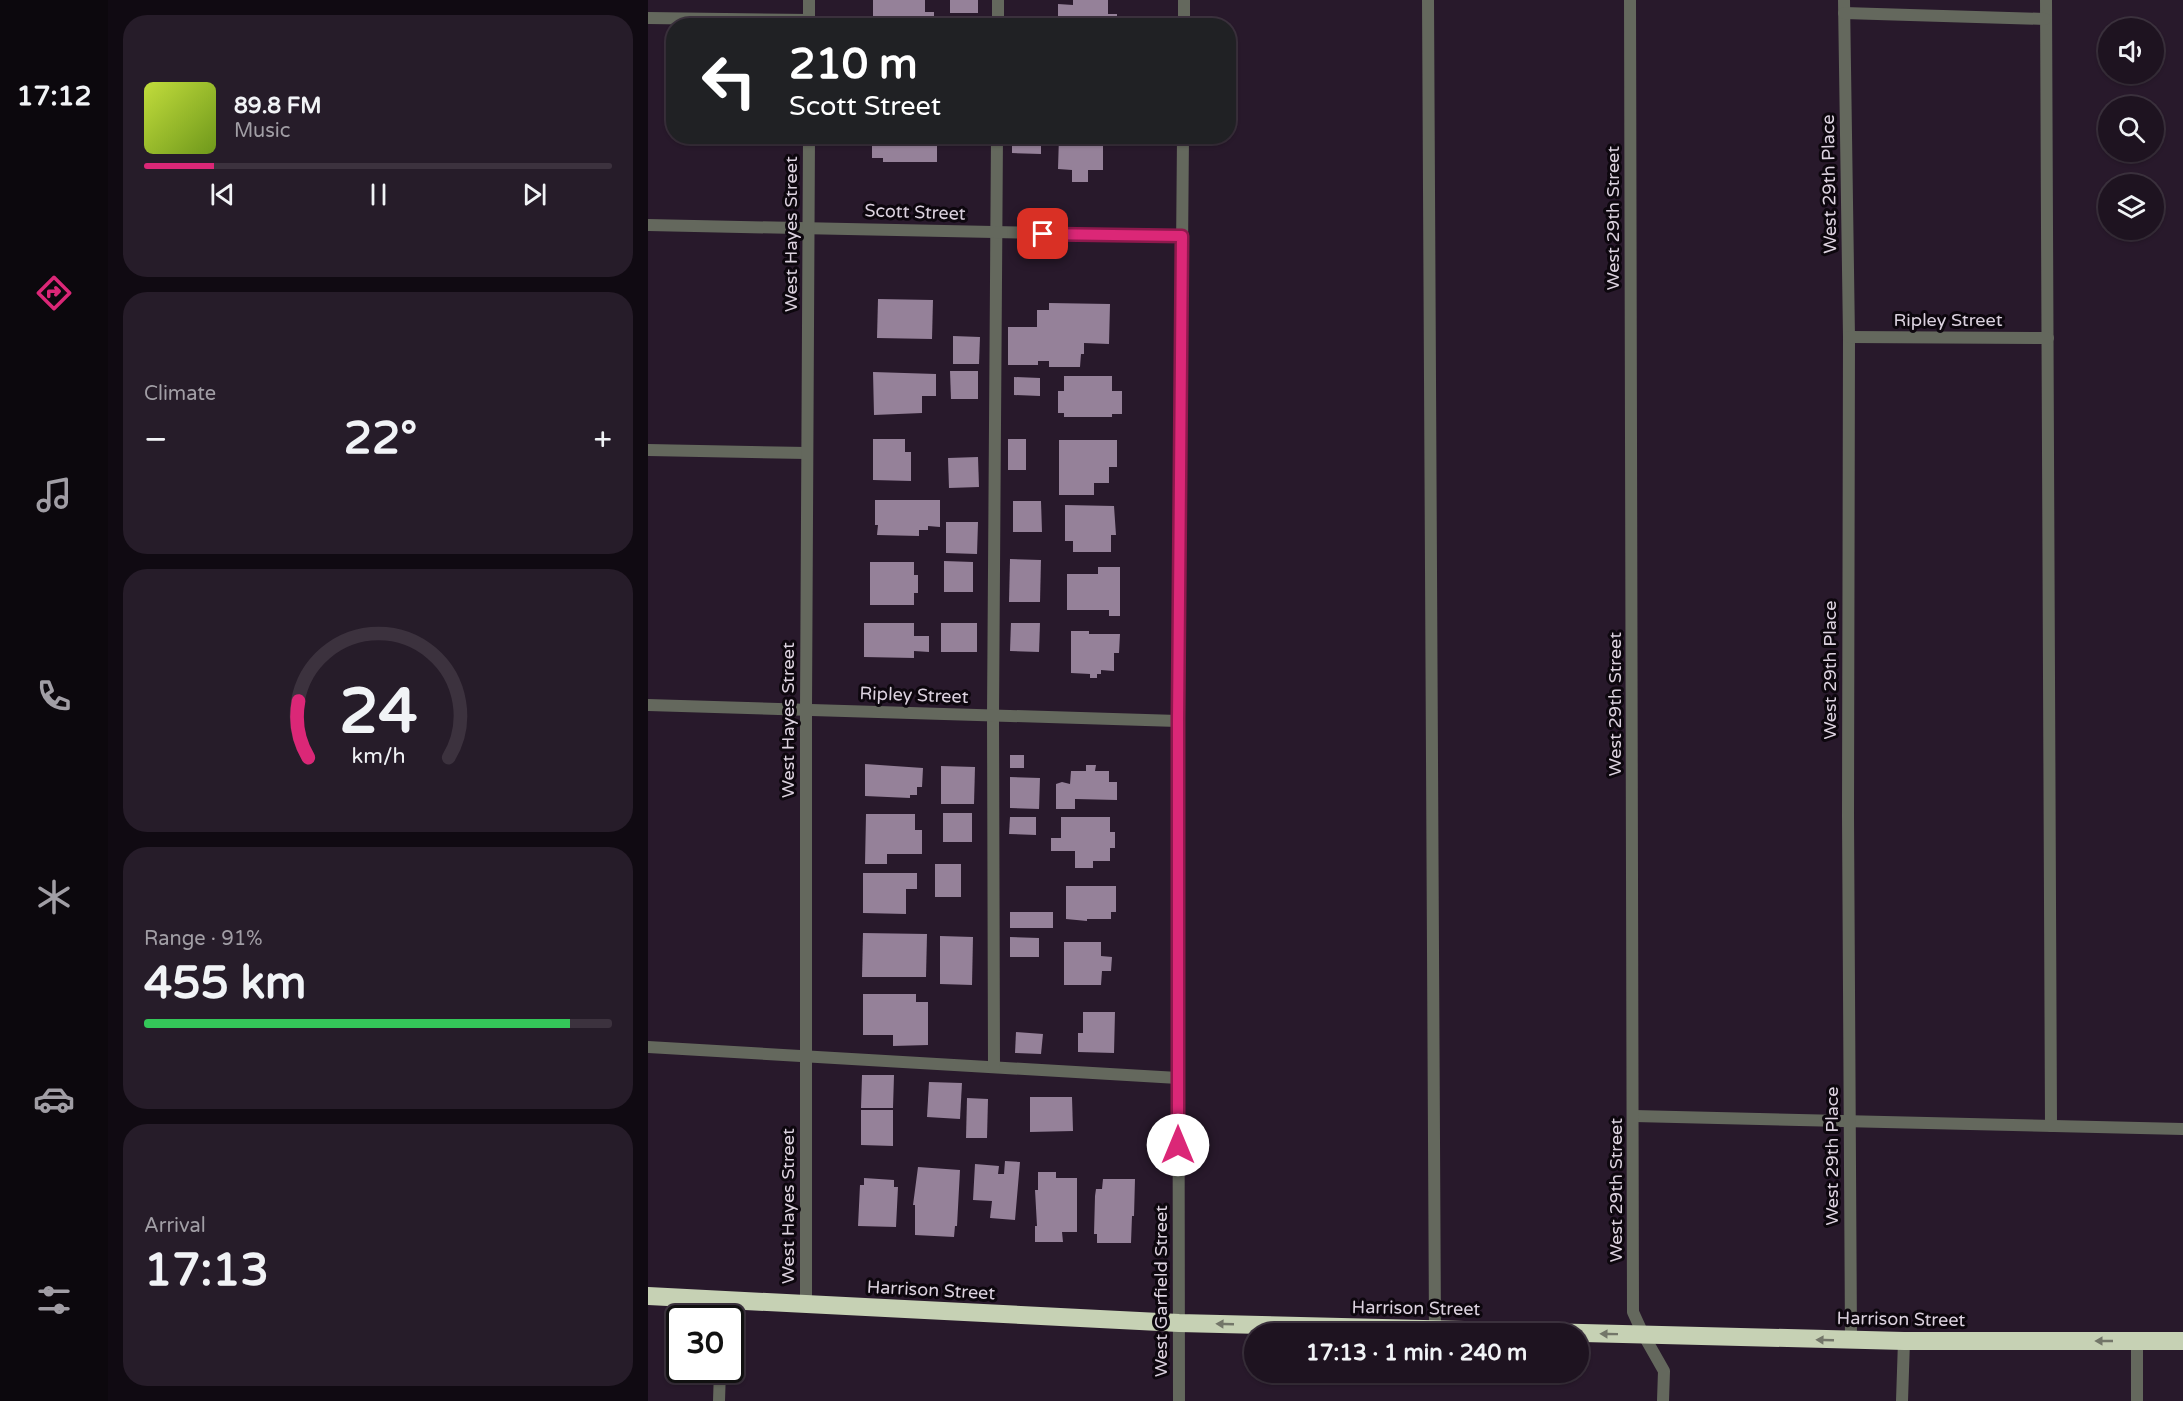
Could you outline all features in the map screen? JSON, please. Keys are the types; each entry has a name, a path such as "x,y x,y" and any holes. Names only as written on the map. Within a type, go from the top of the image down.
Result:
{"highway":[{"name":"Harrison Street","path":"648,1296 1244,1325"},
{"name":"Harrison Street","path":"1589,1333 1904,1341 2183,1341"}],"street":[{"path":"809,0 809,18"},
{"path":"998,0 998,18"},
{"path":"1184,0 1184,18"},
{"path":"1428,0 1434,1323"},
{"name":"West 29th Street","path":"1630,0 1633,1312 1664,1371 1663,1401"},
{"name":"West 29th Place","path":"1844,0 1849,337 1851,1340"},
{"path":"2046,0 2051,1126"},
{"path":"1844,13 2046,19"},
{"path":"648,18 666,19"},
{"name":"West Hayes Street","path":"806,1304 809,144"},
{"path":"994,1067 993,715 997,144"},
{"name":"West Garfield Street","path":"1179,1401 1178,721 1183,144"},
{"name":"Scott Street","path":"648,225 1182,236"},
{"name":"Ripley Street","path":"1849,337 2048,338"},
{"path":"648,450 807,453"},
{"name":"Ripley Street","path":"648,705 1178,721"},
{"path":"648,1047 1178,1078"},
{"path":"1634,1116 2183,1129"},
{"path":"721,1300 721,1305"},
{"path":"1902,1401 1904,1341"},
{"path":"2137,1341 2137,1401"},
{"path":"719,1401 720,1383"}],"building":[{"path":"873,0 925,0 925,12 934,12 934,18 873,18"},
{"path":"950,0 978,0 978,13 950,13"},
{"path":"1073,0 1108,0 1108,14 1117,14 1117,18 1058,18 1058,4 1073,5"},
{"path":"872,144 937,144 937,162 883,162 883,158 872,158"},
{"path":"1012,144 1041,144 1041,154 1012,153"},
{"path":"1059,144 1103,144 1103,170 1088,170 1088,182 1072,182 1072,170 1058,169"},
{"path":"878,299 933,300 932,339 877,338"},
{"path":"1049,303 1110,304 1109,344 1084,343 1084,354 1081,354 1080,367 1049,367 1049,361 1038,361 1038,365 1008,365 1008,327 1037,327 1037,310 1049,310"},
{"path":"953,336 980,337 979,364 953,364"},
{"path":"950,371 978,371 978,399 951,399"},
{"path":"873,372 936,374 936,396 922,396 922,413 874,415"},
{"path":"1064,376 1112,376 1112,391 1122,391 1122,414 1112,414 1112,417 1064,417 1064,413 1058,413 1058,391 1064,391"},
{"path":"1014,377 1040,378 1040,396 1014,395"},
{"path":"873,439 905,439 905,452 911,452 911,481 873,480"},
{"path":"1008,439 1026,439 1026,470 1008,470"},
{"path":"1059,440 1117,440 1117,467 1109,467 1109,483 1094,483 1094,495 1059,495"},
{"path":"978,457 979,487 949,488 948,458"},
{"path":"875,500 940,500 940,527 928,526 928,530 919,530 919,536 877,535"},
{"path":"1013,501 1041,501 1042,532 1013,532"},
{"path":"1065,505 1114,506 1116,535 1111,535 1111,552 1073,552 1073,541 1065,541"},
{"path":"946,522 978,522 977,554 946,553"},
{"path":"1010,559 1041,560 1040,602 1009,602"},
{"path":"944,561 973,562 973,592 944,592"},
{"path":"870,562 914,562 914,575 918,575 918,593 914,593 914,605 870,605"},
{"path":"1098,567 1120,567 1120,616 1109,616 1109,610 1067,610 1067,574 1098,574"},
{"path":"864,623 914,623 914,636 929,636 929,652 914,651 914,658 864,657"},
{"path":"941,623 977,623 977,652 941,652"},
{"path":"1011,623 1040,623 1039,652 1010,651"},
{"path":"1071,631 1089,631 1089,634 1120,634 1119,653 1114,653 1114,671 1101,670 1097,678 1090,678 1090,674 1071,673"},
{"path":"1010,755 1024,755 1024,768 1010,768"},
{"path":"865,764 923,768 922,787 917,787 917,795 910,795 910,798 865,796"},
{"path":"1086,765 1096,765 1095,771 1109,771 1109,782 1117,782 1117,800 1075,799 1075,809 1056,809 1056,784 1062,782 1070,784 1071,771 1086,771"},
{"path":"941,766 975,767 974,804 941,804"},
{"path":"1010,777 1040,778 1039,809 1010,808"},
{"path":"943,813 972,813 972,842 943,842"},
{"path":"866,814 915,814 915,830 922,830 922,854 887,854 887,864 865,864"},
{"path":"1010,817 1036,817 1036,835 1009,834"},
{"path":"1061,817 1110,817 1110,832 1115,832 1115,848 1110,848 1110,861 1093,861 1093,868 1075,868 1075,851 1051,851 1051,838 1061,838"},
{"path":"935,864 961,864 961,897 935,897"},
{"path":"863,873 917,873 917,889 906,889 906,914 863,913"},
{"path":"1066,886 1116,886 1116,912 1111,912 1111,919 1087,919 1087,921 1066,919"},
{"path":"1010,912 1053,912 1053,928 1010,928"},
{"path":"863,933 927,934 926,977 862,977"},
{"path":"940,936 973,937 972,985 940,984"},
{"path":"1010,937 1039,938 1039,957 1010,957"},
{"path":"1064,942 1101,942 1101,956 1112,957 1111,971 1102,971 1101,985 1064,985"},
{"path":"863,994 916,994 916,1002 928,1002 928,1045 893,1046 893,1035 863,1035"},
{"path":"1083,1012 1115,1012 1114,1053 1078,1052 1078,1033 1083,1033"},
{"path":"1016,1032 1043,1034 1041,1054 1015,1053"},
{"path":"862,1075 894,1075 893,1108 861,1108"},
{"path":"929,1082 962,1083 960,1119 927,1117"},
{"path":"1030,1097 1072,1097 1073,1131 1030,1132"},
{"path":"967,1098 988,1099 987,1138 966,1138"},
{"path":"861,1110 893,1110 893,1146 861,1145"},
{"path":"1005,1161 1020,1162 1015,1220 990,1218 992,1201 973,1200 975,1164 999,1166 998,1174 1004,1174"},
{"path":"918,1167 960,1170 957,1226 955,1226 954,1237 915,1235 915,1205 913,1205"},
{"path":"1038,1172 1056,1172 1056,1178 1077,1178 1077,1232 1062,1232 1063,1242 1035,1242 1035,1226 1037,1226 1035,1190 1038,1190"},
{"path":"864,1178 894,1180 894,1187 898,1187 896,1227 858,1226 860,1185 864,1185"},
{"path":"1103,1179 1135,1179 1131,1243 1097,1243 1097,1234 1094,1234 1095,1196 1096,1189 1102,1189"}],"route":[{"path":"1043,234 1182,236 1178,721 1178,1145"}]}
